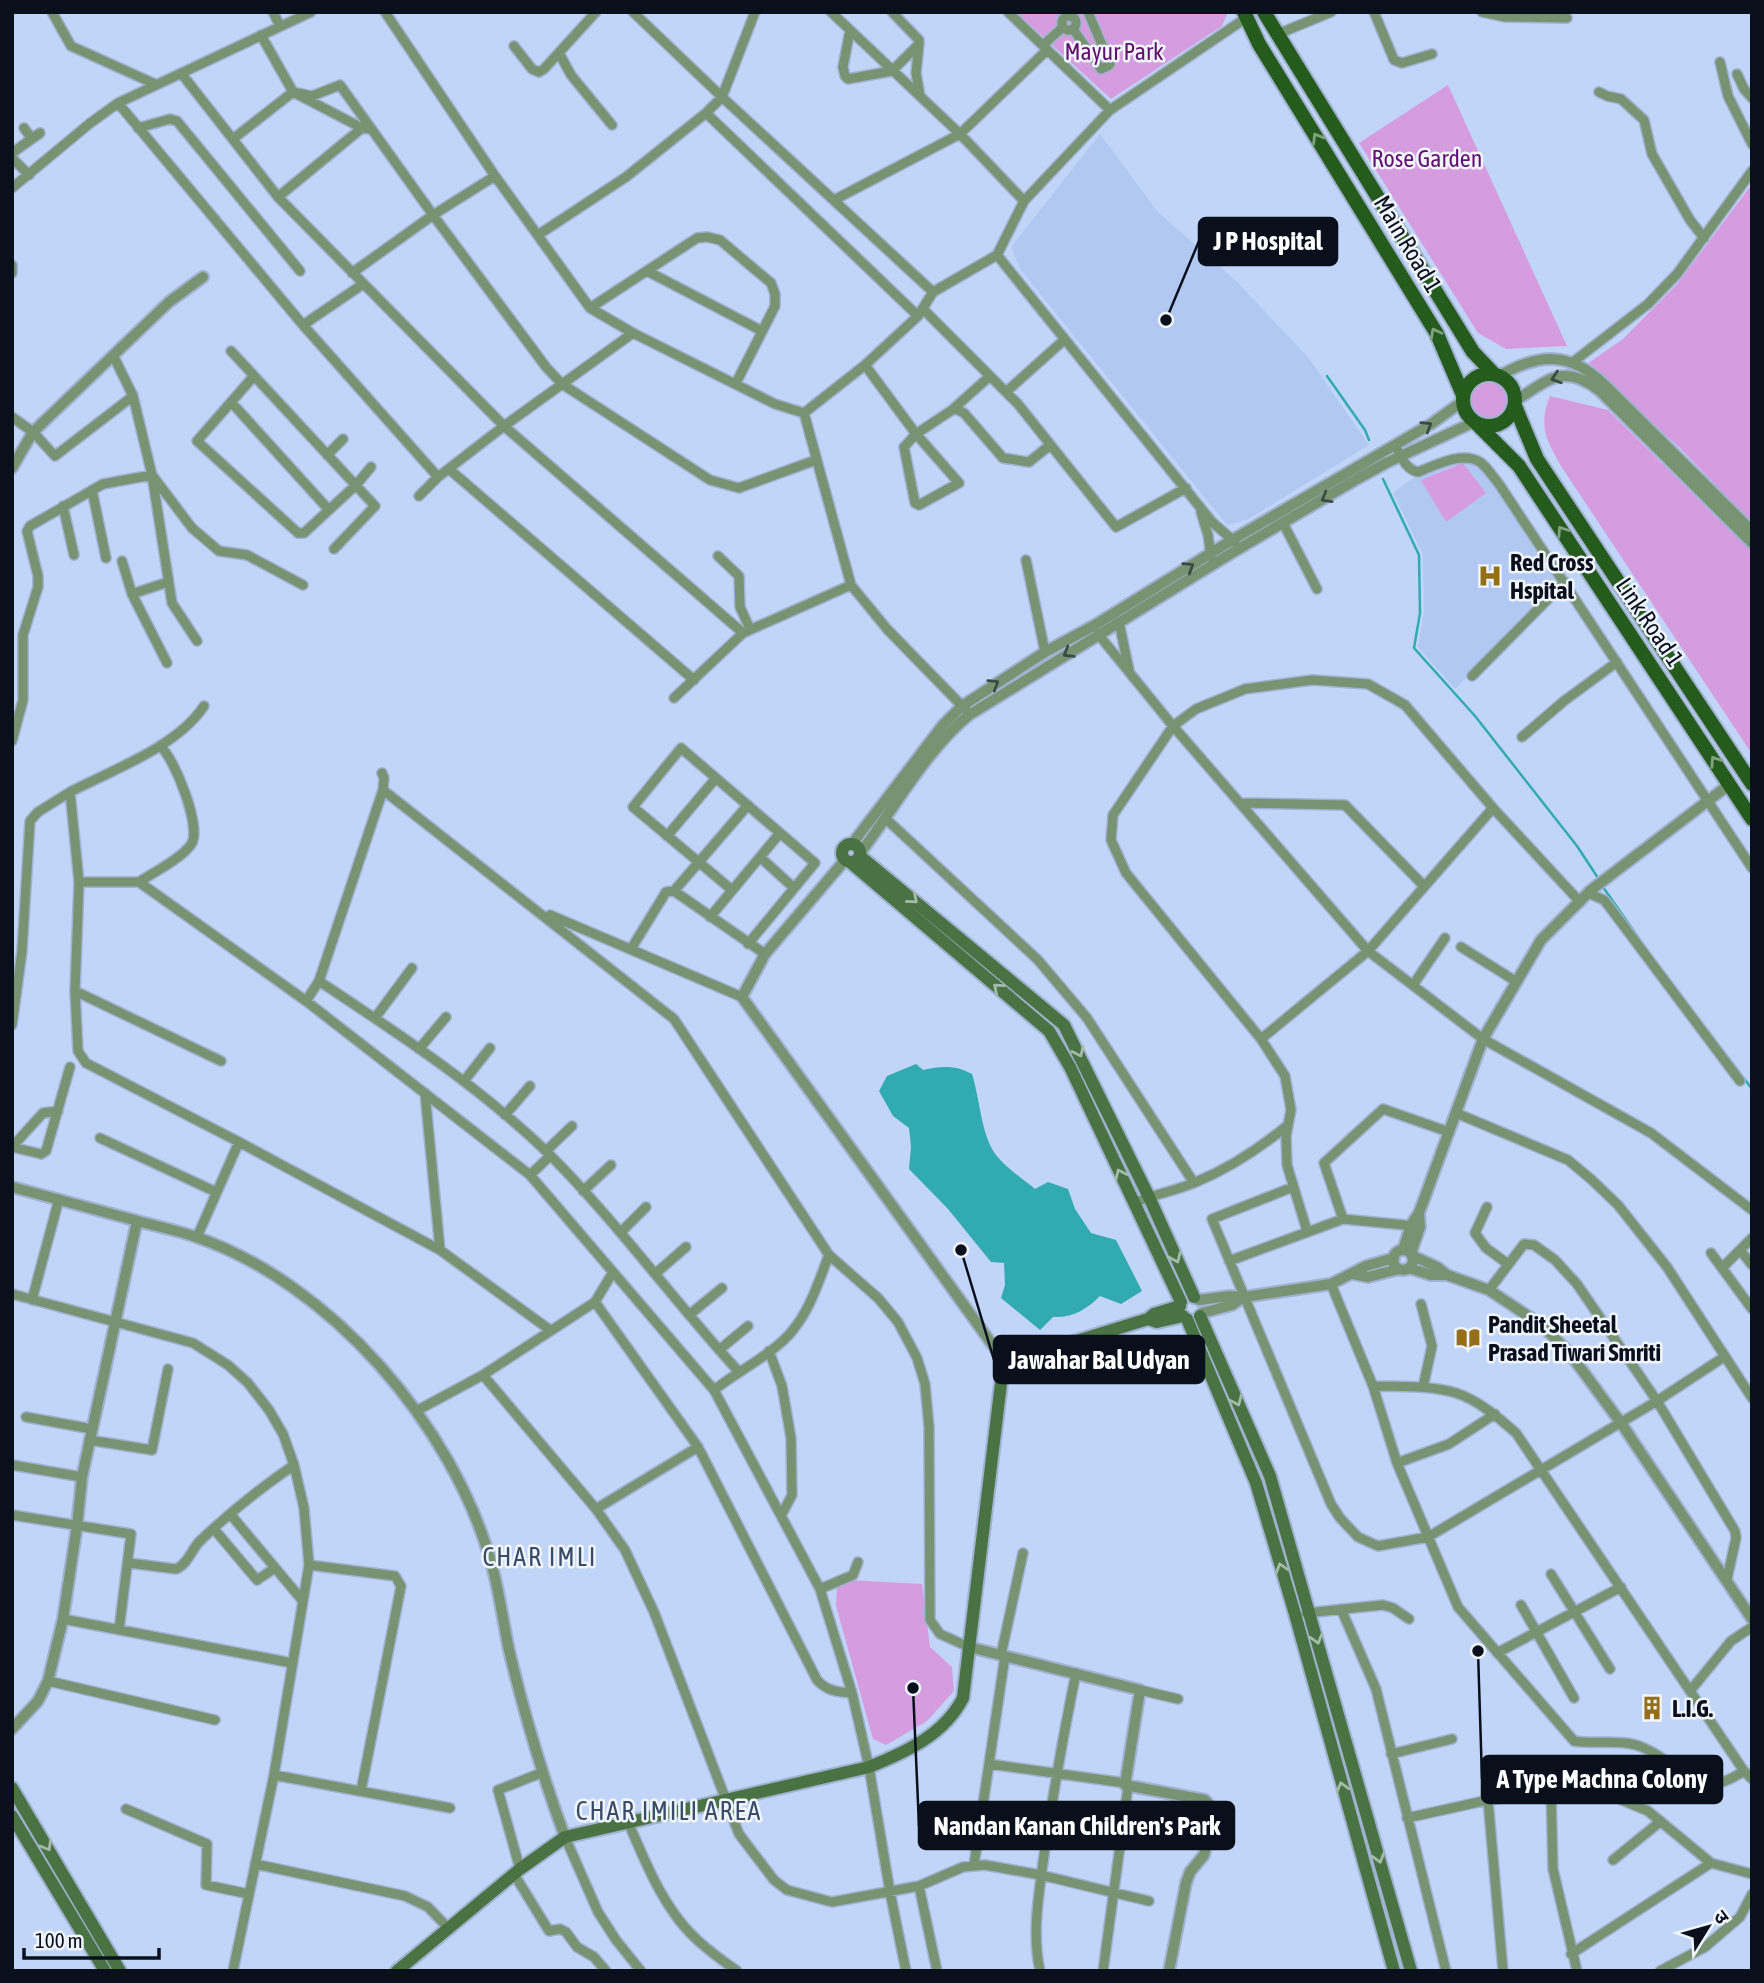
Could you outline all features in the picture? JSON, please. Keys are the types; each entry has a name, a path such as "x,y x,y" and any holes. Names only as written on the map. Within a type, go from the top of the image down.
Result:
{"main road":[{"name":"Main Road 1","path":"1264,12 1473,352 1496,375"},
{"name":"Main Road 1","path":"1245,15 1437,334 1463,398"},
{"path":"1463,398 1467,385 1475,376 1488,373 1496,375"},
{"name":"Link Road 1","path":"1496,375 1511,386 1537,459 1752,784"},
{"name":"Link Road 1","path":"1463,398 1466,415 1519,466 1752,818"},
{"path":"1476,423 1494,427 1503,423 1511,415 1515,403"},
{"path":"854,855 1064,1025 1149,1196 1256,1483 1394,1971"},
{"path":"854,855 1049,1031 1070,1068 1134,1203 1191,1309"},
{"path":"397,1971 517,1871 565,1837 869,1767 904,1753 937,1731 950,1718 963,1698 1002,1375 1006,1365 1148,1319 1154,1314 1191,1309"},
{"path":"1215,1369 1270,1476 1411,1971"},
{"path":"12,1788 120,1971"},
{"path":"12,1816 105,1971"},
{"path":"1378,1916 1394,1912"}],"street":[{"path":"52,12 71,46 155,84"},
{"path":"273,12 280,26"},
{"path":"12,188 118,103 311,12"},
{"path":"385,12 495,176 590,308 633,333 775,404 804,413"},
{"path":"514,46 532,69 539,72 596,12"},
{"path":"634,12 933,292"},
{"path":"538,235 626,177 722,97 755,12"},
{"path":"831,12 960,134 1024,201"},
{"path":"892,12 917,36 919,44 916,73 920,96"},
{"path":"1008,12 1110,110"},
{"path":"834,200 960,134 1068,21 1085,12 1110,64 1108,66 1101,69 1068,21"},
{"path":"1278,34 1331,12"},
{"path":"1374,12 1394,60 1402,63 1432,54"},
{"path":"1482,12 1505,17 1533,15 1567,18"},
{"path":"804,413 865,365 920,313 933,292 997,255 1024,201 1110,110 1245,15"},
{"path":"849,30 843,67 848,79 892,71 919,44"},
{"path":"261,35 293,92 366,128"},
{"path":"559,53 571,75 611,125"},
{"path":"1720,62 1728,96 1752,144"},
{"path":"181,73 278,197 504,426 747,631"},
{"path":"1737,74 1752,98"},
{"path":"233,139 293,92 312,96 340,85 366,128 546,367 562,384 710,480 739,488 816,460"},
{"path":"1599,92 1621,99 1644,120 1652,154 1690,220 1704,238"},
{"path":"118,103 303,325 438,477"},
{"path":"706,113 1006,392 1116,527 1186,488"},
{"path":"138,128 170,119 177,121 300,271"},
{"path":"24,128 36,136 12,156 29,175"},
{"path":"278,197 366,128"},
{"path":"1573,362 1648,304 1677,274 1752,171"},
{"path":"352,273 433,215 495,176"},
{"path":"590,308 697,238 707,236 720,240 771,284 775,294 775,306 736,383"},
{"path":"997,255 1217,527 1242,547"},
{"path":"12,265 12,273"},
{"path":"647,271 762,331"},
{"path":"12,468 33,432 169,302 203,277"},
{"path":"303,325 363,285"},
{"path":"419,496 438,477 504,426 633,333"},
{"path":"1006,392 1064,340"},
{"path":"231,351 375,506 334,549"},
{"path":"113,355 132,396 152,475 172,603 197,641"},
{"path":"1496,375 1538,360 1573,362 1586,369 1752,531"},
{"path":"865,365 916,434 959,483 919,505 915,503 904,447 916,434 952,410 990,376"},
{"path":"1515,403 1554,377 1567,374 1584,379 1600,391 1752,543"},
{"path":"253,377 198,438 198,444 298,533 304,533 356,485 371,467"},
{"path":"12,417 33,432 55,456 132,396"},
{"path":"741,997 765,954 885,818 965,710 1119,622 1212,559 1232,540 1431,424 1463,398"},
{"path":"231,402 329,510"},
{"path":"952,410 964,413 1003,458 1029,463 1050,445"},
{"path":"804,413 851,585 887,629 965,710"},
{"path":"854,855 943,725 1045,652 1212,559 1242,547 1401,456 1476,423"},
{"path":"327,454 343,439"},
{"path":"1395,445 1412,471 1419,472 1459,458 1480,462 1499,484 1752,869"},
{"path":"449,469 694,680"},
{"path":"12,741 23,700 23,635 38,587 38,576 27,531 30,526 92,490 116,481 152,475"},
{"path":"152,475 192,528 219,551 247,555 303,585"},
{"path":"92,490 106,558"},
{"path":"1198,504 1212,559"},
{"path":"64,506 74,555"},
{"path":"1283,523 1317,589"},
{"path":"718,556 739,576 740,607 747,631"},
{"path":"1026,560 1045,652"},
{"path":"122,561 132,594 167,663"},
{"path":"132,594 167,582"},
{"path":"1472,676 1565,582"},
{"path":"674,698 747,631 851,585"},
{"path":"1119,622 1130,671"},
{"path":"1098,635 1130,671 1172,726 1368,951 1483,1039 1651,1133 1752,1210"},
{"path":"1522,737 1564,701 1617,662"},
{"path":"1307,1231 1287,1165 1286,1136 1291,1110 1285,1076 1261,1039 1126,873 1111,840 1113,815 1172,726 1196,709 1245,689 1312,680 1368,684 1405,705 1493,808 1586,895 1604,900 1740,1080"},
{"path":"12,1025 22,951 30,821 38,812 70,792 160,746 188,726 204,706"},
{"path":"79,882 139,882 184,852 191,844 194,824 169,755 160,746"},
{"path":"732,890 633,807 681,748 815,863 748,944"},
{"path":"306,1001 319,981 383,790 382,773"},
{"path":"667,836 716,778"},
{"path":"1447,1275 1431,1275 1404,1269 1395,1264 1405,1254 1416,1226 1483,1039 1541,940 1610,874 1730,784"},
{"path":"383,790 674,1018 829,1255 888,1309 898,1322 922,1370 929,1427 930,1620 940,1634 969,1647 1178,1699"},
{"path":"70,792 79,882 75,991 78,1051 86,1063 440,1250 551,1330"},
{"path":"1240,803 1345,805 1423,885"},
{"path":"631,949 666,892 674,891 748,805"},
{"path":"1261,1039 1368,951 1493,808"},
{"path":"885,818 1038,960 1079,1009 1194,1183"},
{"path":"710,917 780,833"},
{"path":"760,858 794,888"},
{"path":"139,882 306,1001 530,1175 714,1390 820,1588 852,1693 869,1767 906,1971"},
{"path":"674,891 765,954"},
{"path":"540,911 741,997 1006,1365"},
{"path":"1413,985 1445,938"},
{"path":"1461,947 1517,982"},
{"path":"375,1018 412,968"},
{"path":"319,981 464,1081 548,1154 621,1232 738,1371"},
{"path":"75,991 221,1061"},
{"path":"419,1049 446,1017"},
{"path":"464,1081 490,1048"},
{"path":"58,1111 43,1113 12,1147 41,1154 46,1151 58,1111 70,1067"},
{"path":"505,1115 530,1086"},
{"path":"425,1093 440,1250"},
{"path":"1343,1219 1324,1163 1383,1109 1448,1132"},
{"path":"1456,1113 1568,1160 1618,1205 1667,1268 1752,1398"},
{"path":"1134,1203 1194,1183 1226,1168 1262,1147 1288,1125"},
{"path":"530,1175 572,1126"},
{"path":"100,1138 216,1192"},
{"path":"197,1237 239,1142"},
{"path":"583,1191 611,1165"},
{"path":"12,1187 197,1237 242,1258 274,1276 313,1304 396,1382 418,1410 466,1492 491,1562 541,1773 598,1912 641,1971"},
{"path":"1293,1187 1212,1219 1331,1504 1358,1537 1378,1546 1428,1537 1621,1423 1724,1357"},
{"path":"32,1300 59,1199"},
{"path":"621,1232 646,1207"},
{"path":"1487,1208 1475,1233 1486,1248 1508,1264"},
{"path":"1229,1261 1343,1219 1416,1226"},
{"path":"12,1729 38,1701 48,1681 63,1619 82,1477 137,1221"},
{"path":"1722,1268 1752,1238"},
{"path":"1489,1290 1524,1244 1534,1245 1555,1260 1577,1284 1657,1401 1735,1531 1736,1538 1727,1579"},
{"path":"655,1274 686,1247"},
{"path":"1740,1250 1752,1265"},
{"path":"1711,1253 1752,1309"},
{"path":"1191,1309 1230,1296 1243,1298 1331,1284 1366,1266 1405,1254 1437,1267 1447,1275 1489,1290 1540,1324 1568,1351 1621,1423 1752,1619"},
{"path":"1353,1274 1368,1277 1404,1269 1413,1263 1405,1254"},
{"path":"714,1390 792,1331 808,1308 829,1255"},
{"path":"418,1410 483,1375 595,1302 614,1272"},
{"path":"1331,1284 1373,1386 1397,1463 1458,1607 1497,1653 1576,1742 1608,1741 1641,1747 1706,1786 1749,1776 1516,1433 1495,1414 1457,1393 1423,1387 1373,1386"},
{"path":"689,1315 722,1287"},
{"path":"12,1294 193,1343 228,1365 248,1383 283,1434 294,1465 304,1508 309,1565 274,1775 233,1971"},
{"path":"595,1302 698,1447 817,1680 834,1692 852,1693"},
{"path":"1420,1304 1432,1346 1423,1387"},
{"path":"719,1350 748,1326"},
{"path":"769,1351 782,1386 791,1438 792,1495 782,1514"},
{"path":"26,1417 152,1450 168,1369"},
{"path":"483,1375 596,1509 625,1550 642,1583 739,1834 774,1880 788,1889 832,1902 919,1886 962,1867 974,1865 1041,1875 1149,1901"},
{"path":"1397,1463 1449,1444 1495,1414"},
{"path":"596,1509 698,1447"},
{"path":"12,1465 82,1477"},
{"path":"129,1563 176,1569 181,1567 198,1543 294,1465"},
{"path":"12,1515 129,1532 132,1538 119,1630"},
{"path":"231,1515 302,1600"},
{"path":"214,1529 257,1580 275,1567"},
{"path":"974,1865 1003,1656 1023,1553"},
{"path":"820,1588 853,1575 858,1562"},
{"path":"309,1565 395,1576 401,1586 361,1791"},
{"path":"1551,1574 1610,1669"},
{"path":"1497,1653 1621,1587"},
{"path":"1295,1614 1383,1605 1409,1619"},
{"path":"1521,1605 1574,1698"},
{"path":"1341,1609 1376,1689 1446,1971"},
{"path":"63,1619 292,1663"},
{"path":"1690,1691 1731,1641 1752,1627"},
{"path":"1040,1971 1036,1933 1041,1875 1056,1775 1076,1673"},
{"path":"48,1681 215,1720"},
{"path":"1103,1971 1140,1690"},
{"path":"1391,1754 1452,1739"},
{"path":"989,1764 1205,1800 1214,1811 1203,1856 1188,1877 1170,1971"},
{"path":"541,1773 498,1790 517,1871 549,1931 560,1929 566,1932 577,1947 594,1957 606,1971"},
{"path":"274,1775 450,1808"},
{"path":"1407,1818 1488,1800 1551,1791 1605,1793 1648,1811 1712,1863 1752,1874"},
{"path":"1551,1791 1553,1869 1577,1971"},
{"path":"1488,1800 1503,1971"},
{"path":"126,1809 207,1844 206,1885 249,1894"},
{"path":"1613,1860 1661,1821"},
{"path":"628,1822 653,1881 680,1922 707,1949 737,1971"},
{"path":"1571,1954 1712,1863"},
{"path":"255,1864 405,1896 428,1907 448,1928"},
{"path":"919,1886 937,1971"},
{"path":"1660,1971 1705,1947 1740,1917 1752,1894"}],"shaded area":[{"path":"1100,134 1157,211 1237,282 1308,357 1369,445 1247,520 1227,525 1020,269 1011,247"},
{"name":"Red Cross Hspital","path":"1458,462 1477,465 1497,484 1561,582 1455,689 1418,647 1424,612 1423,555 1393,493 1416,476"},
{"path":"916,1064 923,1070 948,1067 972,1074 984,1127 996,1155 1035,1189 1048,1182 1068,1189 1075,1209 1091,1233 1116,1240 1142,1291 1121,1304 1100,1296 1079,1312 1053,1317 1040,1330 1001,1298 1005,1285 1004,1263 991,1262 948,1209 909,1169 909,1128 893,1116 879,1091 887,1076"}],"green space":[{"name":"Mayur Park","path":"1016,12 1228,12 1222,26 1111,99"},
{"name":"Rose Garden","path":"1448,85 1567,346 1506,349 1478,333 1359,143"},
{"path":"1752,184 1752,523 1682,450 1587,364 1623,339 1677,284"},
{"path":"1488,380 1502,386 1508,400 1502,414 1488,420 1474,414 1468,400 1474,386"},
{"path":"1550,396 1608,410 1752,552 1752,754 1561,466 1545,432 1546,407"},
{"path":"1463,463 1486,493 1446,522 1421,480"},
{"path":"847,1580 922,1584 930,1647 952,1667 954,1691 927,1721 886,1745 873,1739 836,1606 837,1587"}],"waterway":[{"path":"1327,376 1365,430 1369,440"},
{"path":"1383,479 1419,555 1420,613 1414,648 1475,716 1577,846 1600,881"},
{"path":"1603,887 1649,953"},
{"path":"1708,1031 1752,1089"}],"place":[{"name":"J P Hospital","path":"1166,320"},
{"name":"Red Cross Hspital","path":"1490,576"},
{"name":"Jawahar Bal Udyan","path":"961,1250"},
{"name":"Pandit Sheetal Prasad Tiwari Smriti","path":"1468,1338"},
{"name":"A Type Machna Colony","path":"1478,1651"},
{"name":"Nandan Kanan Children's Park","path":"913,1688"},
{"name":"L.I.G.","path":"1652,1708"}],"district":[{"name":"CHAR IMLI","path":"540,1557"},
{"name":"CHAR IMILI AREA","path":"669,1811"}]}
